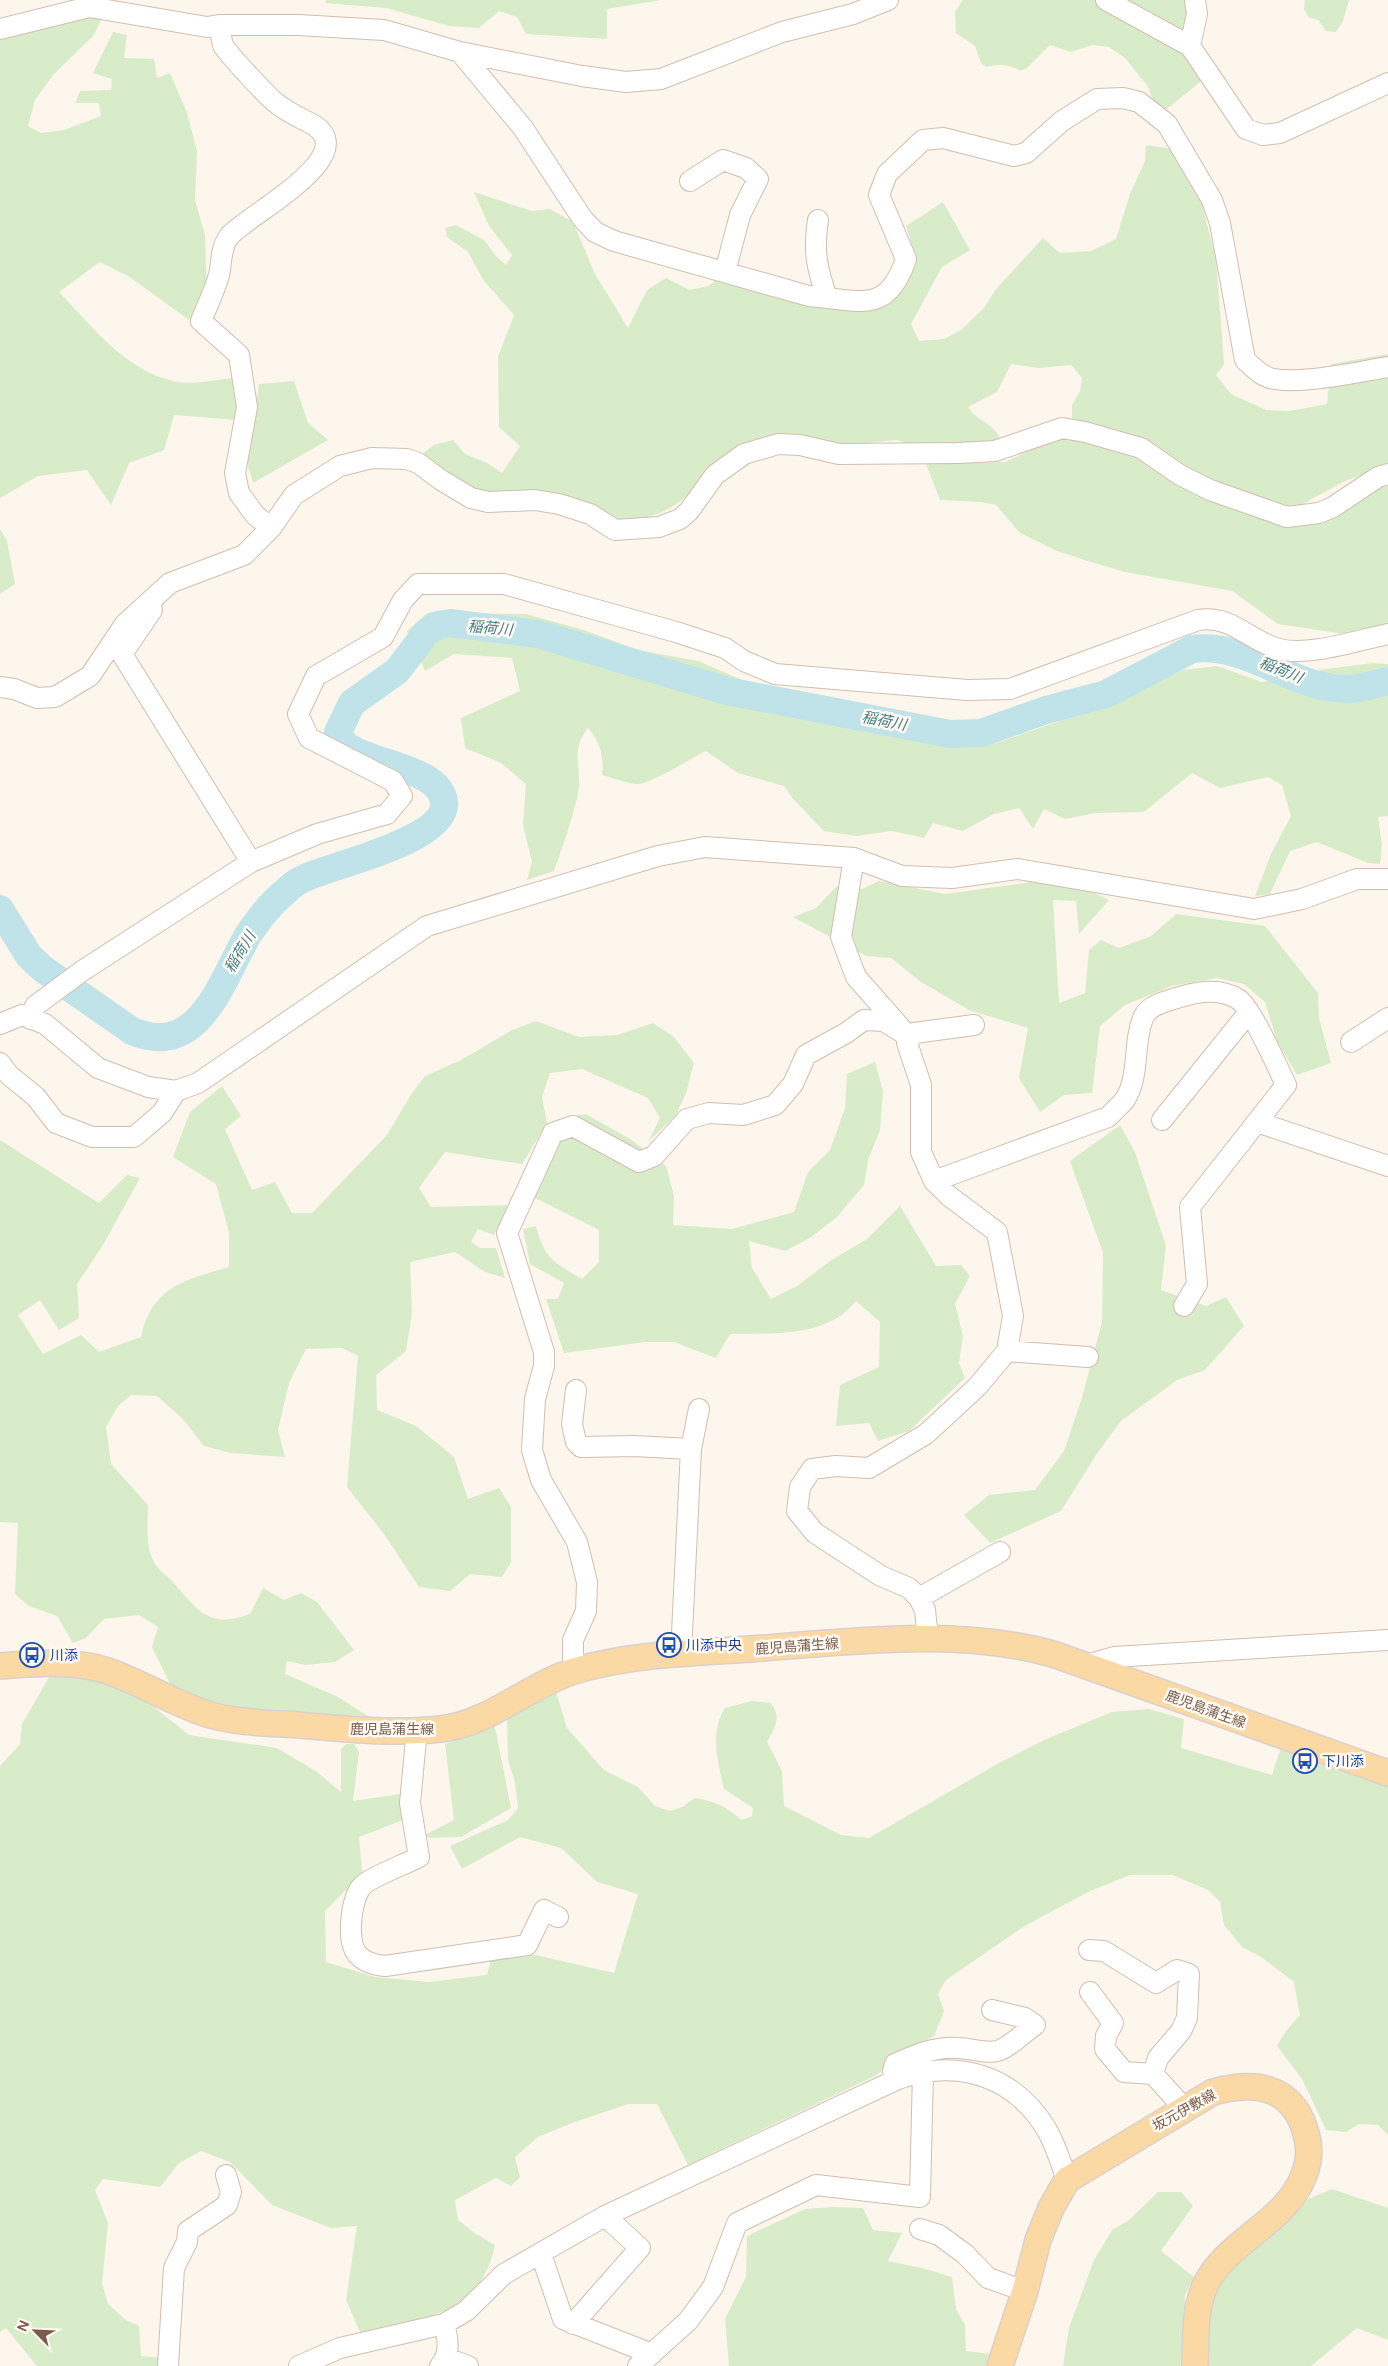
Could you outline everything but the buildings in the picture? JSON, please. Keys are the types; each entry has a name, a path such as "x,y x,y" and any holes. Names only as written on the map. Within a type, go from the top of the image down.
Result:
{"main road":[{"name":"鹿児島蒲生線","path":"0,1666 88,1666 110,1672 184,1706 224,1718 354,1729 439,1729 465,1724 543,1683 573,1672 615,1662 681,1654 928,1639 1000,1643 1030,1648 1086,1665 1387,1767"},
{"name":"坂元伊敷線","path":"1000,2366 1025,2291 1038,2240 1051,2208 1068,2180 1213,2092 1224,2089 1254,2087 1275,2092 1288,2100 1296,2110 1304,2127 1309,2150 1308,2164 1298,2189 1275,2213 1235,2249 1207,2282 1198,2307 1195,2366"}],"street":[{"path":"0,29 89,8 206,27 219,25 298,25 384,30 460,52 582,76 626,82 661,79 782,32 853,14 888,0"},
{"path":"1106,0 1190,46 1198,55 1222,96 1246,129 1263,135 1280,133 1388,83"},
{"path":"1190,46 1197,14 1195,0"},
{"path":"219,25 223,46 276,103 314,125 322,134 325,143 322,160 315,169 275,202 243,223 227,240 220,261 219,274 201,321 239,355 247,407 235,473 239,493 255,515 271,528"},
{"path":"460,52 523,128 572,206 595,232 614,241 809,296 827,298 868,301 881,298 891,291 901,274 906,260 879,195 887,174 923,140 943,138 1014,156 1026,153 1062,121 1097,99 1123,98 1138,102 1168,124 1212,200 1220,223 1245,360 1258,372 1274,379 1300,379 1388,367"},
{"path":"690,181 723,160 746,168 758,179 740,215 725,272"},
{"path":"818,220 816,264 827,298"},
{"path":"0,687 14,689 37,698 55,697 90,676 125,624 170,583 244,555 271,528 294,495 340,466 372,458 407,459 418,463 441,480 471,498 488,502 535,500 559,504 590,514 615,530 659,527 680,519 689,511 715,475 744,454 778,444 800,445 839,454 995,451 1062,428 1086,432 1142,448 1180,475 1210,490 1287,517 1319,513 1333,507 1378,478 1388,474"},
{"path":"90,676 101,677 122,654 170,583"},
{"path":"0,1024 22,1014 33,1013 82,971 251,862 317,834 387,814 402,796 393,781 309,738 298,714 316,676 383,637 403,600 418,584 504,584 724,648 744,662 775,674 967,690 1010,689 1198,620 1212,618 1226,621 1260,641 1279,649 1298,650 1325,647 1388,634"},
{"path":"122,654 251,862"},
{"path":"33,1013 98,1068 148,1086 176,1091 198,1083 427,926 658,856 705,847 854,858 902,876 952,878 1018,869 1254,909 1302,900 1357,879 1388,879"},
{"path":"854,858 841,937 856,977 909,1037"},
{"path":"934,1181 1108,1117 1124,1100 1134,1074 1139,1030 1145,1014 1157,1004 1195,992 1222,992 1240,1000 1249,1012 1286,1085 1190,1207 1197,1284 1184,1306"},
{"path":"1162,1120 1249,1012"},
{"path":"1351,1042 1388,1018"},
{"path":"573,1672 573,1640 586,1611 587,1582 577,1542 541,1480 532,1450 535,1399 544,1366 544,1352 507,1233 553,1133 573,1126 638,1162 654,1156 687,1119 709,1113 743,1115 775,1105 793,1084 806,1054 846,1033 864,1020 884,1021 909,1037"},
{"path":"928,1639 926,1610 919,1598 909,1588 881,1576 815,1533 797,1511 800,1486 812,1469 836,1466 869,1468 926,1434 977,1387 1007,1351 1013,1316 997,1232 948,1196 934,1181 921,1152 921,1085 907,1042 914,1033 974,1025"},
{"path":"0,1063 8,1075 36,1097 56,1123 92,1137 134,1137 162,1113 176,1091"},
{"path":"1257,1122 1388,1166"},
{"path":"1007,1351 1088,1357"},
{"path":"576,1390 572,1424 576,1442 581,1447 634,1446 691,1449"},
{"path":"681,1654 691,1449 699,1409"},
{"path":"919,1598 1000,1552"},
{"path":"1086,1665 1124,1656 1388,1640"},
{"path":"417,1729 410,1803 419,1857 364,1884 356,1896 352,1906 352,1945 357,1954 374,1965 384,1966 527,1945 544,1910 558,1917"},
{"path":"1089,1950 1104,1951 1156,1983 1177,1970 1189,1974 1187,2018 1181,2031 1158,2058 1153,2074"},
{"path":"1090,1992 1113,2023 1106,2036 1105,2050 1124,2072 1153,2074 1184,2108"},
{"path":"898,2079 893,2071 895,2064 913,2056 938,2049 958,2048 986,2052 999,2051 1035,2025 1025,2018 992,2010"},
{"path":"299,2366 340,2348 444,2324 466,2311 504,2274 605,2216 898,2079 923,2071 945,2070 972,2073 995,2080 1011,2090 1029,2106 1046,2129 1068,2180"},
{"path":"541,2254 564,2319 645,2360 688,2321 713,2287 737,2224 816,2186 920,2197 923,2071"},
{"path":"168,2366 174,2268 187,2242 188,2231 220,2211 227,2204 231,2192 226,2175"},
{"path":"573,2324 640,2248 605,2216"},
{"path":"920,2229 938,2235 958,2249 988,2278 1025,2291"},
{"path":"444,2324 447,2334 443,2362 468,2366"}],"green space":[{"path":"326,0 661,0 607,9 607,39 526,34 517,17 499,11 479,28 449,26 386,8 325,3"},
{"path":"963,0 1095,0 1186,50 1205,78 1163,112 1154,104 1147,85 1125,58 1109,47 1092,45 1071,52 1050,45 1027,68 1020,71 1004,65 986,67 981,63 975,46 956,33 955,12"},
{"path":"1119,0 1191,0 1189,36"},
{"path":"1305,0 1349,0 1343,21 1336,32 1326,31 1318,20 1308,17 1304,9"},
{"path":"105,11 94,35 53,75 35,100 28,126 41,133 64,130 101,116 99,103 75,103 80,91 111,90 112,79 93,73 113,32 127,35 124,58 154,59 157,78 170,73 187,113 197,151 195,200 205,235 207,299 189,320 128,276 100,262 59,292 98,333 126,358 158,376 183,383 235,378 237,420 174,415 164,450 129,463 111,505 87,470 38,476 0,498 0,36"},
{"path":"1146,145 1172,149 1199,192 1216,259 1224,364 1216,375 1231,394 1266,410 1290,411 1327,404 1331,364 1388,354 1388,465 1343,482 1303,504 1307,517 1388,480 1388,627 1351,635 1278,624 1232,591 1125,572 1091,562 1057,551 1020,533 996,505 981,502 940,500 926,464 1005,462 1057,438 1078,441 1124,442 1072,421 1072,405 1080,391 1082,378 1071,365 1039,368 1011,364 997,392 968,407 998,434 1001,440 915,447 897,440 723,457 687,496 675,505 648,517 630,520 609,520 472,495 419,456 434,445 453,440 465,454 487,463 502,473 520,446 499,427 498,357 514,315 484,281 468,252 447,237 445,228 456,225 484,240 496,256 506,265 512,255 489,226 474,192 532,211 550,209 573,222 595,274 628,328 647,290 666,278 690,290 708,286 734,268 841,294 891,290 913,270 914,251 906,226 943,202 970,250 942,267 911,324 919,341 944,339 961,330 984,308 996,289 1043,238 1060,253 1091,251 1116,239 1130,194 1145,161"},
{"path":"294,381 308,423 328,440 253,483 247,463 259,384"},
{"path":"0,529 7,541 15,584 0,594"},
{"path":"427,613 526,614 584,630 638,650 698,661 747,682 895,733 996,743 1121,700 1183,670 1217,666 1262,682 1326,669 1373,663 1388,664 1388,816 1378,817 1382,845 1380,864 1368,863 1317,842 1290,851 1270,894 1255,896 1271,854 1291,816 1282,785 1268,777 1220,788 1192,773 1144,812 1095,813 1065,819 1044,809 1033,829 1019,808 994,814 963,831 933,823 924,838 892,831 856,836 824,831 793,799 784,786 738,773 706,751 650,781 642,783 628,783 602,775 600,749 596,738 588,728 579,744 578,794 554,871 527,880 532,862 523,825 526,784 501,763 465,748 461,718 520,691 512,658 454,654 425,671 407,631"},
{"path":"879,881 945,894 1039,881 1086,889 1109,900 1079,934 1076,901 1053,900 1059,1003 1085,993 1089,950 1101,940 1119,948 1151,936 1176,914 1265,926 1318,993 1319,1018 1331,1063 1297,1075 1277,1041 1265,1002 1244,984 1217,978 1172,986 1125,1005 1100,1026 1092,1093 1064,1095 1040,1112 1019,1078 1028,1028 969,1010 921,982 891,958 866,956 793,917 816,908 837,886 862,889"},
{"path":"536,1021 579,1037 617,1035 653,1023 673,1036 694,1063 686,1093 676,1115 648,1142 660,1118 648,1098 582,1069 550,1073 542,1097 547,1123 522,1164 445,1152 419,1188 431,1207 509,1205 494,1235 478,1229 471,1242 480,1248 496,1248 505,1278 485,1272 455,1252 410,1262 412,1312 406,1351 376,1375 377,1410 416,1426 454,1457 468,1499 499,1488 511,1507 511,1562 502,1577 470,1574 450,1591 419,1587 384,1534 347,1487 358,1356 342,1348 306,1349 289,1383 278,1430 285,1457 231,1453 204,1446 182,1418 157,1396 131,1395 118,1406 106,1427 111,1464 148,1505 148,1542 154,1562 190,1601 206,1615 224,1619 250,1614 263,1588 284,1600 301,1593 317,1602 354,1650 335,1662 305,1665 287,1661 285,1674 336,1696 379,1723 232,1710 174,1692 152,1647 158,1627 139,1615 104,1619 86,1638 73,1643 57,1616 29,1606 15,1594 18,1523 0,1522 0,1140 99,1203 127,1175 140,1178 103,1245 77,1284 79,1318 59,1330 40,1300 18,1315 43,1354 81,1335 99,1352 141,1337 153,1306 173,1288 198,1276 229,1267 229,1233 216,1184 173,1157 190,1112 222,1086 241,1116 225,1129 252,1190 275,1182 292,1213 312,1213 387,1135 410,1096 425,1076 461,1060 512,1030"},
{"path":"875,1062 883,1091 880,1130 868,1160 864,1185 837,1217 810,1238 785,1251 749,1241 752,1268 771,1299 797,1286 830,1261 867,1239 900,1206 936,1266 961,1265 970,1276 955,1304 963,1336 959,1363 965,1378 909,1431 878,1441 869,1423 836,1426 840,1385 879,1367 880,1322 856,1301 844,1313 830,1322 815,1327 781,1333 730,1334 716,1358 674,1342 645,1342 564,1353 546,1299 558,1299 564,1283 530,1264 523,1229 536,1226 543,1246 552,1259 582,1279 599,1262 599,1230 535,1198 567,1117 586,1114 630,1139 666,1166 674,1196 673,1225 732,1229 794,1212 808,1172 830,1150 845,1108 847,1074"},
{"path":"1120,1125 1135,1152 1166,1246 1161,1290 1206,1306 1226,1297 1244,1326 1205,1370 1177,1380 1121,1421 1096,1455 1061,1511 990,1543 964,1515 989,1495 1035,1490 1064,1451 1082,1398 1102,1322 1103,1253 1070,1161"},
{"path":"52,1672 77,1672 139,1695 189,1735 277,1748 317,1772 341,1792 341,1749 346,1744 354,1744 359,1752 353,1801 407,1793 408,1818 359,1837 363,1880 357,1887 347,1889 325,1911 326,1962 375,1977 429,1982 487,1975 492,1956 536,1955 614,1973 638,1894 597,1882 561,1848 520,1837 462,1869 450,1846 508,1820 518,1808 515,1782 508,1760 507,1715 555,1689 567,1728 604,1770 638,1787 655,1806 670,1811 682,1807 695,1798 720,1805 742,1820 752,1816 753,1808 724,1789 716,1748 717,1727 725,1708 752,1701 771,1703 777,1718 775,1727 767,1742 782,1771 784,1806 841,1835 869,1838 999,1763 1044,1740 1112,1712 1149,1709 1184,1719 1181,1748 1272,1775 1281,1747 1388,1786 1388,2135 1378,2125 1359,2124 1346,2132 1326,2130 1302,2079 1277,2046 1286,2031 1300,2015 1294,1982 1261,1957 1242,1947 1224,1925 1220,1902 1208,1890 1173,1875 1130,1875 1090,1891 1023,1927 946,1980 938,1994 944,2011 934,2036 918,2045 875,2076 688,2165 657,2104 628,2104 538,2137 515,2157 520,2177 511,2186 496,2178 455,2200 458,2220 476,2234 495,2245 487,2269 476,2287 462,2301 445,2311 426,2318 360,2332 346,2300 357,2226 331,2228 272,2205 230,2162 201,2151 179,2163 160,2187 103,2179 95,2190 108,2223 102,2284 108,2304 126,2320 139,2326 141,2356 163,2358 162,2366 37,2366 6,2328 0,2332 0,1766 20,1744 22,1724"},
{"path":"494,1722 511,1808 461,1837 419,1838 454,1820 445,1744"},
{"path":"1332,2189 1388,2208 1388,2340 1357,2328 1311,2366 1207,2366 1214,2281 1257,2233 1310,2198"},
{"path":"1158,2192 1181,2192 1193,2206 1161,2251 1194,2277 1185,2295 1185,2366 1063,2366 1069,2328 1094,2260 1112,2230 1128,2221"},
{"path":"833,2207 863,2208 873,2230 902,2233 888,2261 952,2277 956,2309 965,2325 966,2351 990,2354 986,2366 729,2366 725,2319 746,2277 747,2236 805,2209"}],"waterway":[{"name":"稲荷川","path":"0,909 29,956 43,969 132,1031 155,1037 175,1034 192,1025 206,1010 218,992 252,929 280,896 298,881 307,877 363,858 409,839 428,828 440,816 444,802 440,790 430,781 417,774 356,751 345,744 338,732 352,703 397,671 426,633 437,625 450,623 538,634 727,691 950,734 981,733 1046,710 1106,694 1192,649 1213,649 1233,653 1310,683 1329,688 1350,689 1388,681"}],"place":[{"name":"川添中央","path":"669,1645"},
{"name":"川添","path":"32,1655"},
{"name":"下川添","path":"1305,1761"}]}
